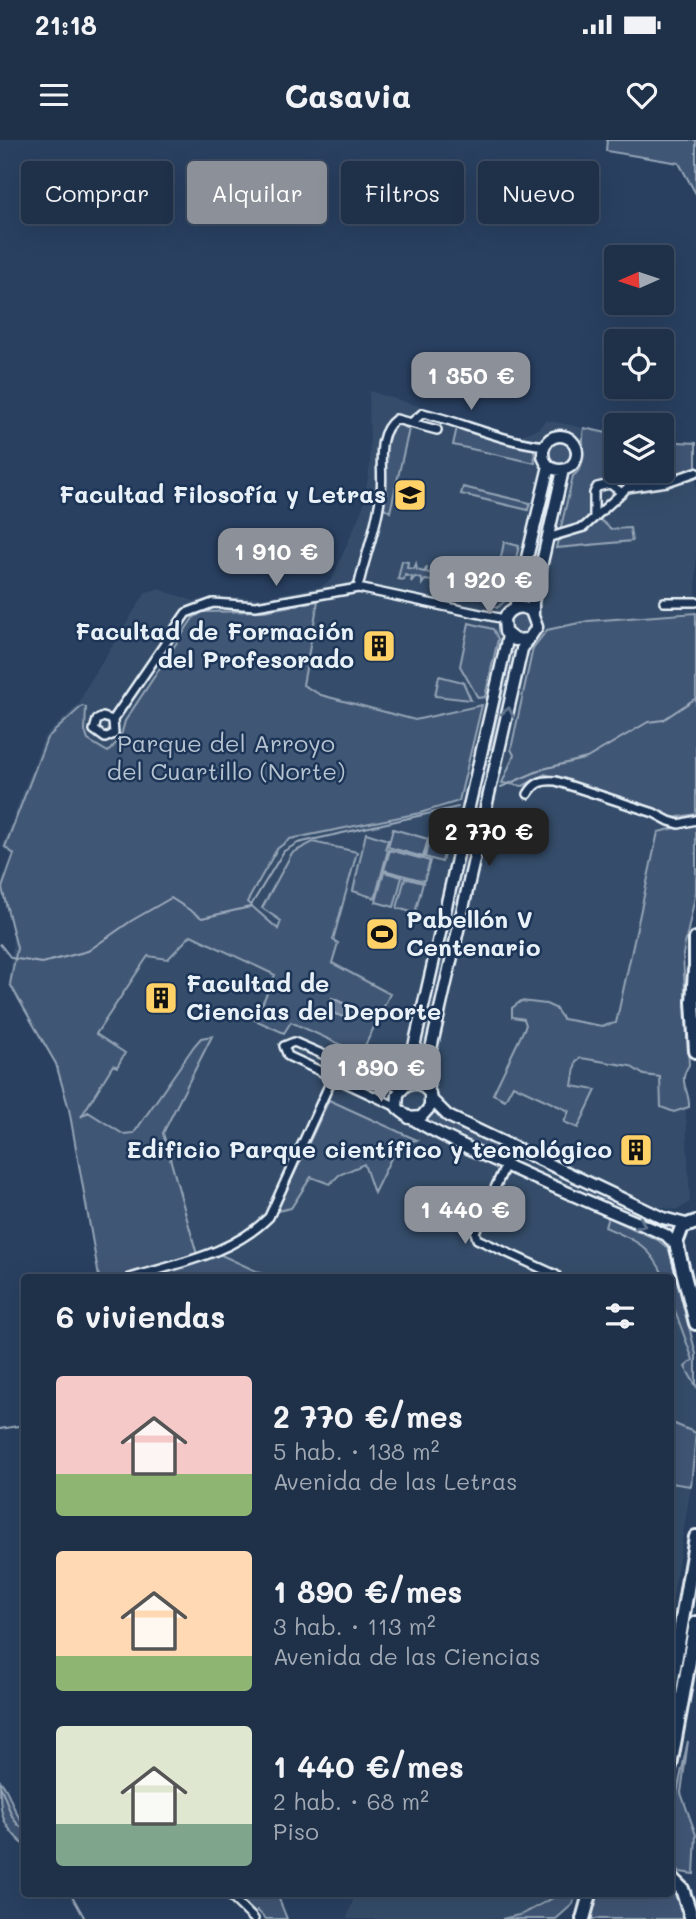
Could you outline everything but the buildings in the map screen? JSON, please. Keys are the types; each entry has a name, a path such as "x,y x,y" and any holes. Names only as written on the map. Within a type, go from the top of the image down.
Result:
{"highway":[{"path":"696,939 693,1002 696,1051"},
{"path":"695,970 696,979"},
{"path":"691,1223 677,1233 678,1250 696,1323"},
{"path":"678,1250 695,1259"},
{"path":"674,1667 696,1537"},
{"path":"674,1744 696,1623"},
{"path":"674,1881 682,1889 693,1917"},
{"path":"581,1917 589,1897"}],"main road":[{"path":"409,1118 424,1115 429,1095 428,1062 522,649 537,627 533,614 547,538 563,470 575,460 573,443 559,436 545,446 543,457 549,466 563,470"},
{"path":"549,466 515,608 504,619 508,636 403,1087 397,1097 397,1107 409,1118 666,1235 678,1250"},
{"path":"515,608 524,608 533,614"},
{"path":"508,636 517,641 528,639"},
{"path":"403,1087 417,1084 449,1116 663,1219 691,1223"}],"street":[{"path":"412,422 423,413 457,422 510,442 545,446"},
{"path":"358,588 374,534 381,492 382,438 386,426 396,419 437,430"},
{"path":"547,538 584,527 627,488 667,482 696,472"},
{"path":"594,518 594,494 597,487 610,484 622,493"},
{"path":"113,720 186,613 198,606 213,603 256,606 358,588 504,619"},
{"path":"664,601 696,602"},
{"path":"482,754 498,757"},
{"path":"528,794 533,785 545,780 556,781 654,813 669,821 680,824 696,820"},
{"path":"397,1107 288,1056 284,1050 285,1044 294,1042 403,1087"},
{"path":"143,1274 218,1251 251,1234 268,1217 333,1077 338,1069 347,1066"},
{"path":"506,1164 475,1232 477,1239 542,1274"},
{"path":"231,1897 254,1919"}],"shaded area":[{"path":"369,391 518,436 538,429 546,420 604,432 604,483 674,483 674,442 696,443 696,878 679,966 690,1202 678,1210 658,1207 620,1189 605,1226 654,1254 663,1274 98,1274 69,1109 56,1064 10,984 13,934 0,885 12,855 2,847 44,737 79,704 86,688 146,592 158,589 194,601 214,597 264,597 322,586 332,579 363,507 370,465"},
{"path":"332,998 354,1008 350,1020 326,1010"},
{"path":"674,1308 693,1360 686,1367 696,1386 696,1455 674,1590"},
{"path":"354,1897 554,1897 523,1914 502,1919 347,1919"}],"green space":[{"path":"607,140 696,140 696,194 679,163 606,151"},
{"path":"400,425 409,429 390,512 383,507 385,441 391,426"},
{"path":"457,427 519,447 534,447 535,463 453,445"},
{"path":"584,428 604,432 605,483 598,484 591,510 584,521 560,531 573,476 583,459"},
{"path":"560,441 569,444 572,453 569,462 560,465 551,462 548,453 551,444"},
{"path":"674,442 696,443 696,471 674,476"},
{"path":"555,481 531,595 525,595 548,483"},
{"path":"614,483 640,483 622,487"},
{"path":"463,487 530,503 528,510 461,494"},
{"path":"598,518 611,529 630,528 632,541 556,548 558,540 585,529"},
{"path":"504,542 519,546 513,570 497,578"},
{"path":"402,561 408,562 407,568 414,569 416,564 417,570 424,572 427,567 426,572 433,574 437,569 436,574 443,576 445,571 445,577 453,578 455,573 456,579 463,580 465,575 466,581 473,583 476,578 475,583 482,585 484,580 487,580 483,599 480,598 480,593 473,591 472,596 471,591 464,589 462,594 461,588 454,587 450,591 451,586 444,584 442,589 442,584 435,582 433,587 432,581 425,580 422,584 422,579 415,577 411,582 412,577 405,575 404,580 398,579"},
{"path":"512,574 506,600 497,608 489,604 493,587"},
{"name":"Parque del Arroyo del Cuartillo (Norte)","path":"318,601 303,685 321,695 415,720 482,705 459,801 420,813 290,839 277,849 247,902 278,929 281,921 262,908 292,853 313,842 357,852 333,940 338,943 332,963 390,994 361,1054 291,1022 284,1033 255,1020 275,975 191,935 168,959 148,956 96,1034 125,1053 117,1067 113,1065 81,1117 88,1112 123,1134 134,1133 194,1046 201,1038 212,1036 163,1133 198,1258 217,1253 262,1274 98,1274 69,1109 56,1064 10,984 17,948 2,888 14,854 5,847 47,738 82,706 86,707 85,731 88,740 108,752 120,739 125,721 193,618 203,612 264,611"},
{"path":"520,612 529,615 532,624 529,633 520,636 511,633 508,624 511,615"},
{"path":"696,613 696,814 673,818 658,810 545,774 523,786 502,783 514,755 511,749 533,648 547,630 588,621"},
{"path":"469,623 493,629 498,639 485,697 478,698 460,666"},
{"path":"516,652 496,748 490,749 510,653"},
{"path":"439,676 463,682 471,700 435,696"},
{"path":"490,764 420,1080 411,1078 484,765"},
{"path":"433,822 451,826 442,862 425,857"},
{"path":"696,823 696,892 683,954 689,1065 684,1081 689,1107 674,1112 661,1107 660,1077 644,1075 630,1066 581,1058 576,1061 572,1086 596,1090 578,1128 564,1122 569,1111 513,1085 505,1100 493,1094 526,1025 524,1019 512,1017 512,1008 521,1001 546,1004 555,1008 563,1019 602,1026 616,1023 658,832"},
{"path":"393,829 428,839 423,857 388,847"},
{"path":"366,833 388,840 385,849 388,850 375,898 353,891"},
{"path":"390,850 430,861 424,881 384,870"},
{"path":"384,872 402,877 394,907 376,902"},
{"path":"405,878 423,883 415,913 397,908"},
{"path":"329,1100 417,1140 405,1142 396,1148 374,1193 364,1164 339,1175 330,1184 311,1177 291,1208 277,1211"},
{"path":"435,1109 501,1145 496,1154 424,1120"},
{"path":"608,1217 658,1240 669,1249 696,1354 696,1386 685,1367 693,1360 674,1308 674,1274 663,1274 654,1258 641,1245 605,1227"},
{"path":"674,1424 696,1433 691,1486 674,1484"},
{"path":"688,1741 681,1793 696,1835 694,1874 680,1872 674,1864 674,1806"},
{"path":"0,1781 21,1819 21,1842 6,1824 0,1802"},
{"path":"674,1892 678,1896 685,1919 590,1919 598,1897 674,1897"},
{"path":"238,1897 278,1897 287,1919 266,1919 257,1910 255,1913"},
{"path":"554,1897 575,1897 573,1904 556,1919 502,1919 523,1914"}],"waterway":[{"path":"501,787 543,769 587,758 648,722 663,720 696,698"},
{"path":"0,944 11,958 42,963 88,951 131,921 171,898 202,918 250,907 284,851 298,843 458,807"},
{"path":"0,1429 21,1426"},
{"path":"0,1786 12,1816 21,1827"},
{"path":"73,1897 85,1919"}],"place":[{"name":"Facultad Filosofía y Letras","path":"410,495"},
{"name":"Facultad de Formación del Profesorado","path":"379,646"},
{"name":"Pabellón V Centenario","path":"382,934"},
{"name":"Facultad de Ciencias del Deporte","path":"161,998"},
{"name":"Edificio Parque científico y tecnológico","path":"636,1150"}]}
